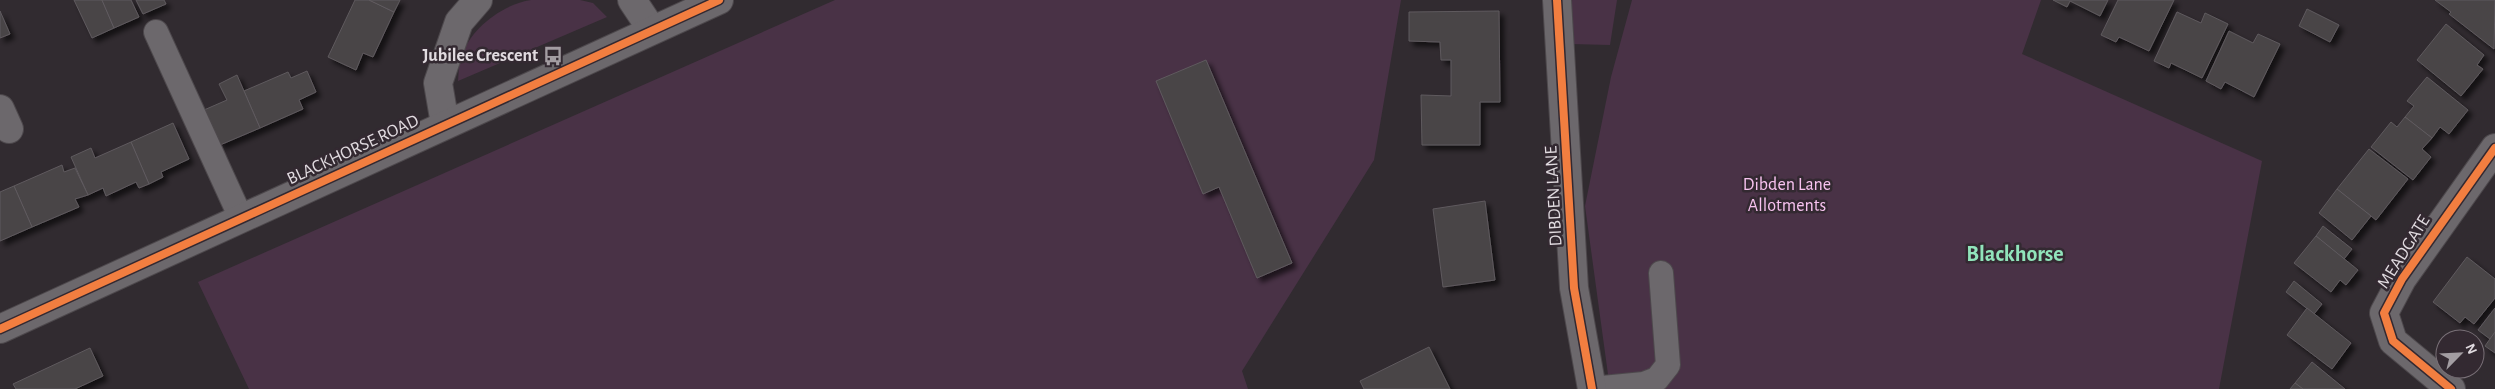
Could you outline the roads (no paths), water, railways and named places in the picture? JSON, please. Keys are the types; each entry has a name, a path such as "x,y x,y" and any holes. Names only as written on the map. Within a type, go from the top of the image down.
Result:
{"street":[{"path":"445,124 438,83 459,22 478,0"},
{"path":"632,0 652,30"},
{"name":"BLACKHORSE ROAD","path":"0,329 719,0"},
{"name":"DIBDEN LANE","path":"1557,0 1574,288 1592,389"},
{"name":"MEADGATE","path":"2451,389 2393,341 2384,313 2407,271 2495,148"}],"lane":[{"path":"156,32 241,218"},
{"path":"1592,389 1644,384 1658,378 1668,365 1661,273"}],"place":[{"name":"Jubilee Crescent","path":"553,56"}],"district":[{"name":"Blackhorse","path":"2015,254"}],"park label":[{"name":"Dibden Lane Allotments","path":"1787,195"}]}
